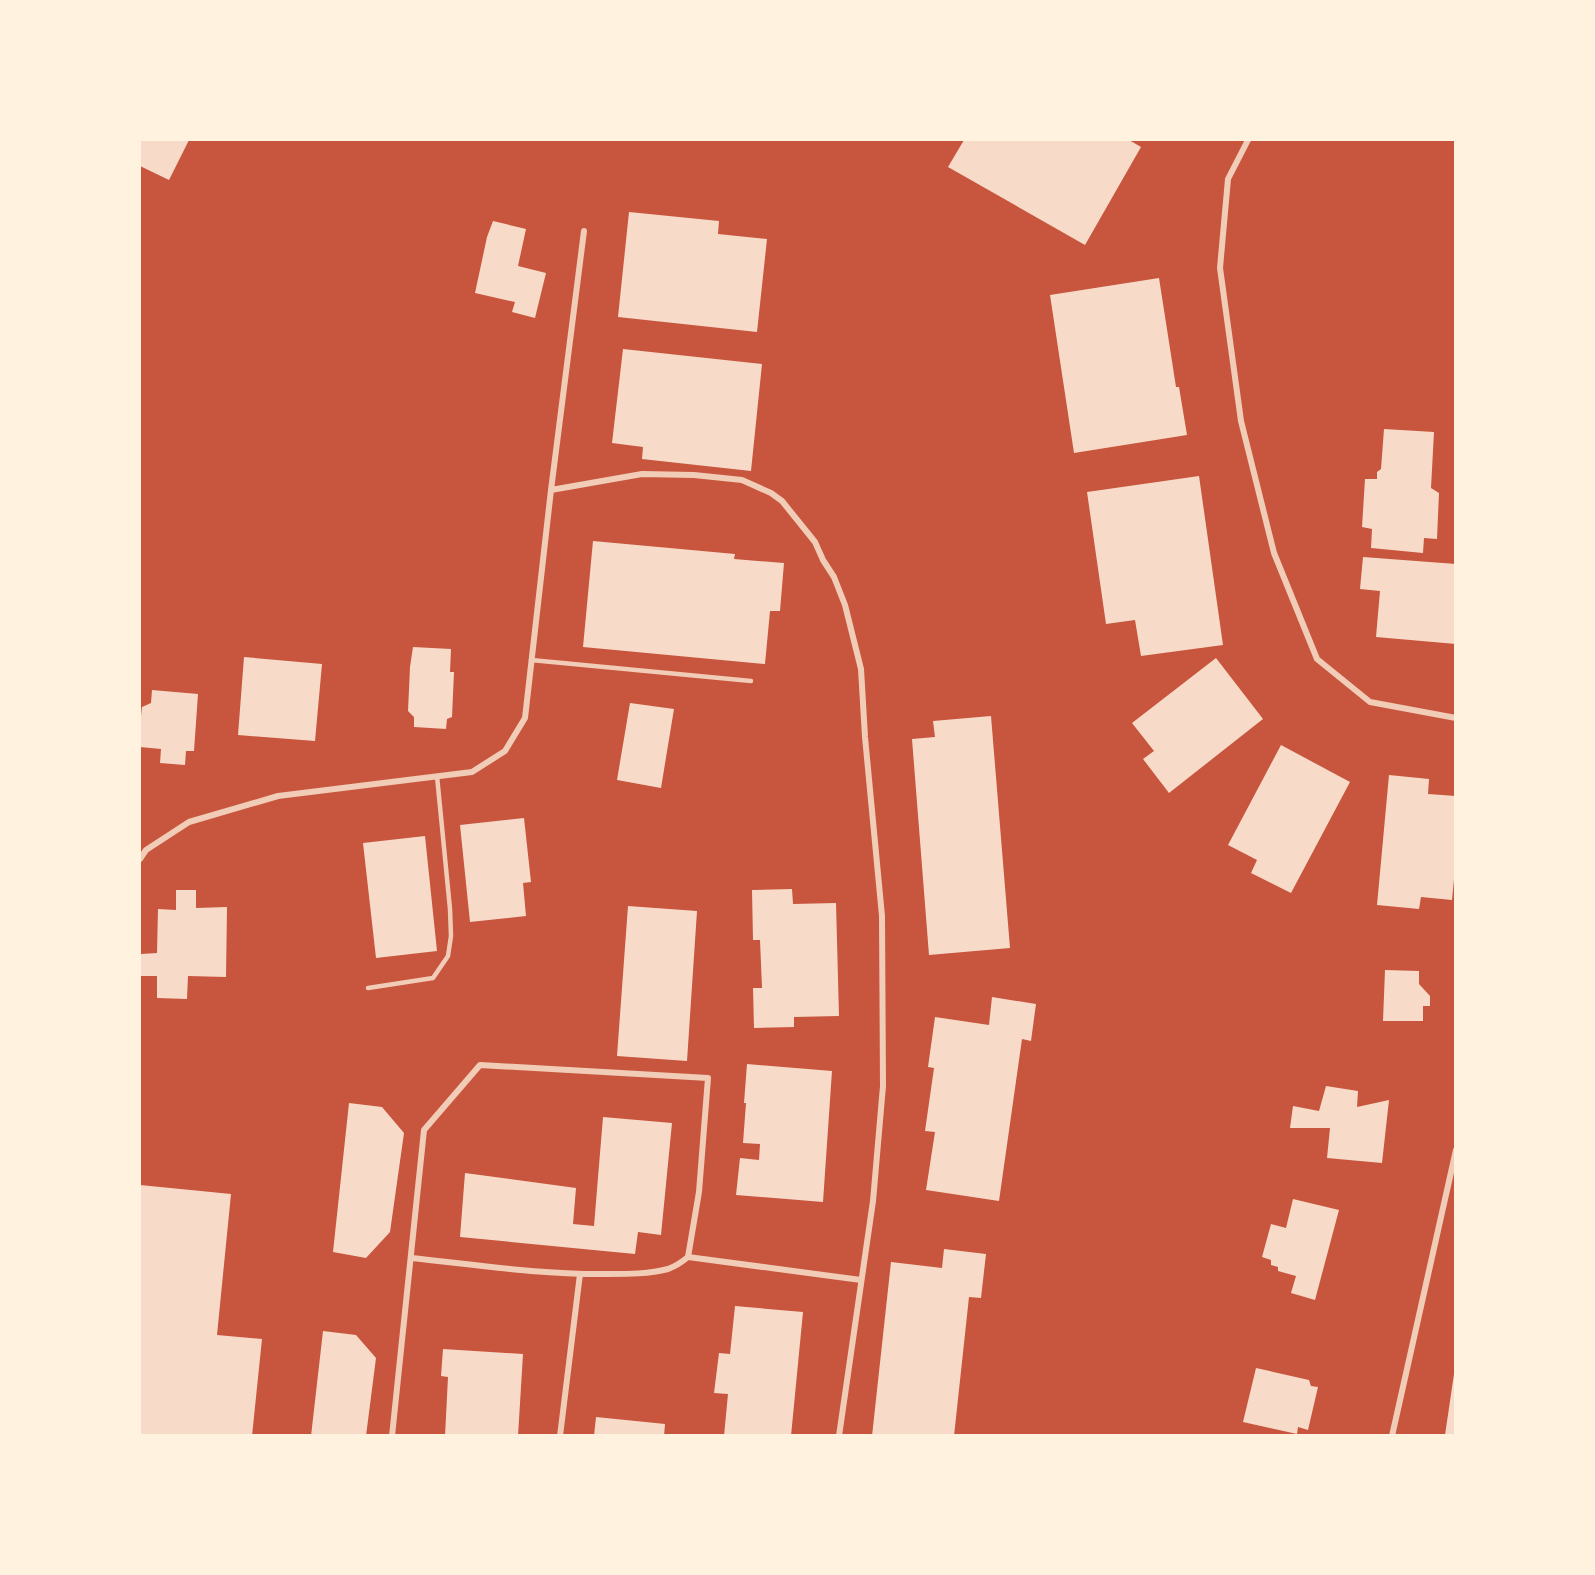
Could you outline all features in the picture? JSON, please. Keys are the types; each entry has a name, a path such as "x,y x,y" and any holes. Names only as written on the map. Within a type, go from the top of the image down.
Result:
{"street":[{"path":"1248,140 1228,180 1220,268 1241,421 1274,553 1317,659 1370,702 1455,718"},
{"path":"140,859 146,850 189,822 278,796 472,771 505,751 525,718 584,231"},
{"path":"551,490 642,474 694,475 742,480 771,493 782,501 815,542 846,604 861,669 882,916 883,1086 873,1201 839,1436"},
{"path":"392,1436 424,1130 480,1065 708,1078 699,1192 688,1257 680,1264 668,1269 644,1273 580,1274 411,1258"},
{"path":"1392,1436 1455,1150"},
{"path":"688,1257 861,1280"},
{"path":"560,1436 580,1274"}],"lane":[{"path":"531,660 751,681"},
{"path":"368,988 433,978 448,956 451,936 450,909 437,776"}],"building":[{"path":"140,140 189,140 169,180 140,166"},
{"path":"964,140 1129,140 1141,147 1085,245 948,167"},
{"path":"629,212 719,221 718,234 767,239 757,332 618,317"},
{"path":"493,221 526,229 518,266 546,273 535,318 512,312 515,302 475,293 487,237"},
{"path":"1159,278 1176,387 1179,387 1187,435 1074,453 1050,295"},
{"path":"623,349 762,364 751,471 642,459 643,447 612,443"},
{"path":"1384,429 1434,432 1431,488 1439,493 1437,539 1424,538 1423,553 1371,548 1372,529 1362,527 1365,479 1377,479 1377,472 1381,469"},
{"path":"1199,476 1223,645 1141,656 1135,620 1106,624 1087,492"},
{"path":"593,541 735,554 734,559 784,563 780,611 770,611 765,664 583,647"},
{"path":"1363,557 1456,564 1456,644 1376,637 1380,591 1360,589"},
{"path":"413,647 451,649 450,672 454,672 452,717 447,719 446,729 414,727 414,717 408,711"},
{"path":"244,657 322,664 315,741 238,735"},
{"path":"1216,658 1263,719 1169,793 1143,759 1154,751 1132,723"},
{"path":"152,690 198,694 194,751 186,751 185,765 160,763 161,749 140,747 142,707 151,703"},
{"path":"630,703 674,709 661,788 617,780"},
{"path":"991,716 1010,948 929,955 912,739 935,737 933,721"},
{"path":"1281,745 1350,782 1291,893 1251,873 1257,860 1228,845"},
{"path":"1389,775 1429,779 1428,794 1456,796 1456,858 1452,900 1421,897 1419,909 1377,905"},
{"path":"524,818 531,882 523,883 526,916 470,922 460,825"},
{"path":"425,836 437,951 376,958 363,843"},
{"path":"792,889 793,904 836,903 839,1016 794,1017 794,1027 754,1028 753,988 762,988 760,940 753,940 752,890"},
{"path":"176,890 196,890 196,908 227,907 226,977 188,976 187,999 157,998 157,976 140,976 141,954 157,953 158,909 176,910"},
{"path":"628,906 697,911 687,1061 617,1056"},
{"path":"1385,970 1419,971 1419,984 1430,996 1430,1006 1423,1006 1423,1021 1383,1021"},
{"path":"992,997 1036,1004 1031,1041 1022,1039 999,1201 926,1190 935,1132 925,1131 934,1068 928,1067 935,1017 989,1025"},
{"path":"747,1064 832,1071 823,1202 736,1195 740,1158 759,1160 760,1144 743,1143"},
{"path":"1326,1086 1358,1091 1357,1107 1389,1100 1382,1163 1327,1158 1330,1128 1290,1128 1293,1106 1319,1111"},
{"path":"349,1103 382,1107 404,1133 390,1232 366,1258 333,1252"},
{"path":"603,1117 672,1123 661,1235 638,1232 635,1254 460,1237 465,1173 576,1188 573,1224 594,1226"},
{"path":"140,1185 231,1194 217,1335 262,1339 252,1436 140,1436"},
{"path":"1293,1199 1339,1210 1315,1300 1291,1293 1296,1276 1278,1271 1278,1267 1271,1265 1271,1260 1262,1257 1271,1224 1286,1228"},
{"path":"944,1249 986,1254 981,1298 969,1297 954,1436 872,1436 891,1262 942,1268"},
{"path":"735,1306 803,1312 791,1436 724,1436 728,1394 714,1393 719,1353 730,1354"},
{"path":"323,1331 356,1335 376,1358 366,1436 311,1436"},
{"path":"443,1349 523,1354 518,1436 445,1436 448,1377 441,1376"},
{"path":"1256,1368 1309,1380 1311,1386 1318,1387 1308,1430 1298,1427 1297,1434 1243,1422"},
{"path":"1454,1374 1456,1375 1456,1436 1449,1436 1445,1435"},
{"path":"596,1417 665,1424 664,1436 594,1436"}]}
